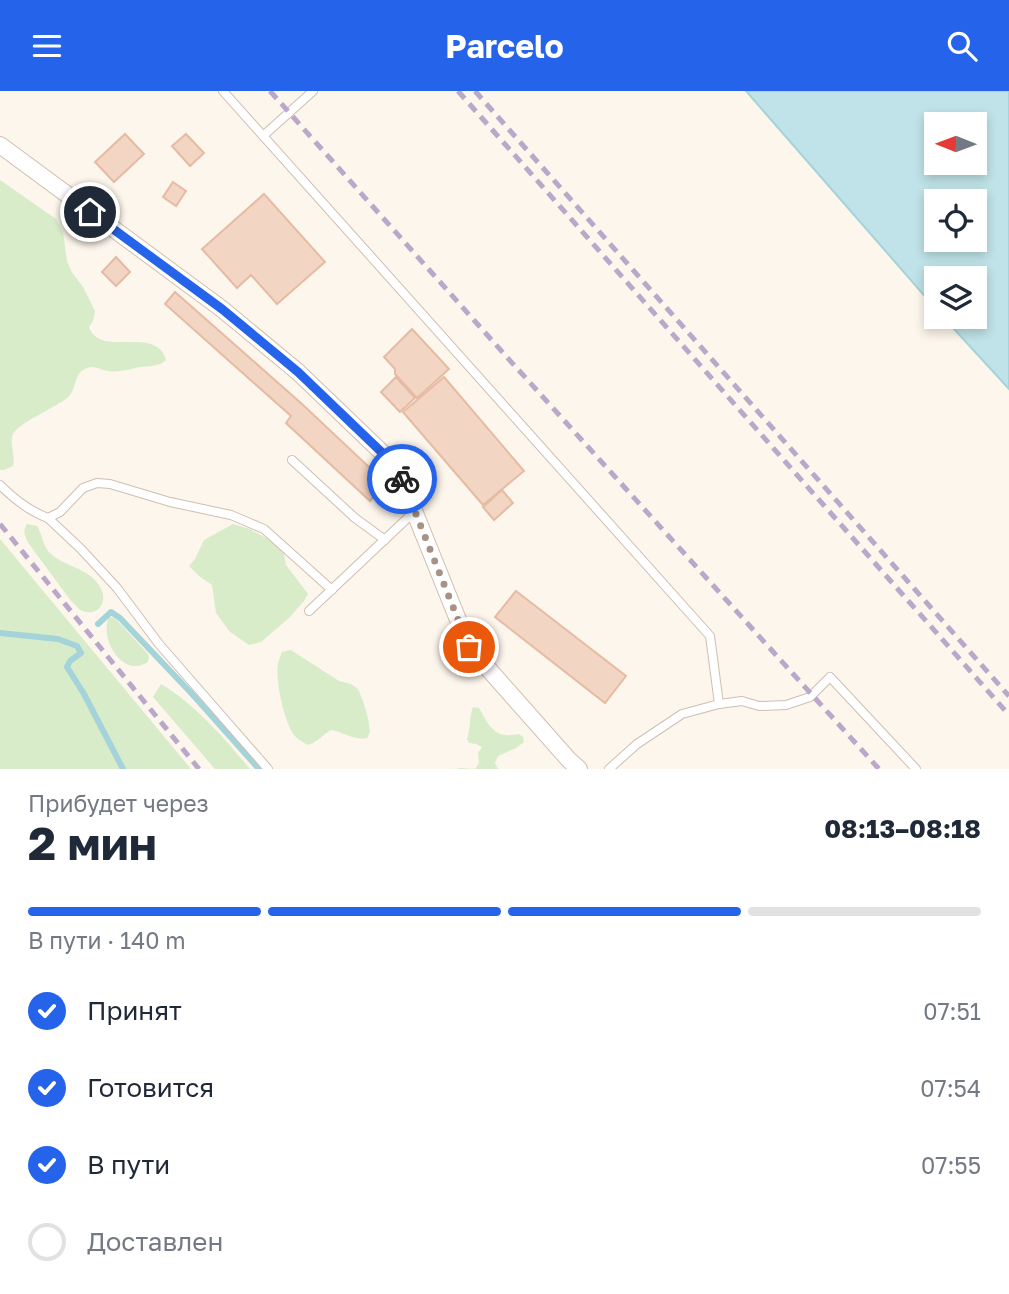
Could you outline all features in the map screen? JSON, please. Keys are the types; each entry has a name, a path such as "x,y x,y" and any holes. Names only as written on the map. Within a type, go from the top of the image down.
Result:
{"street":[{"path":"0,145 222,309 298,372 396,466 469,647 579,769"}],"lane":[{"path":"223,91 710,636 719,704"},
{"path":"263,136 313,91"},
{"path":"292,460 355,518 384,540"},
{"path":"48,518 60,512 83,488 97,483 110,484 170,502 231,515 264,529 332,590"},
{"path":"0,485 34,513 48,518 81,549 117,588 159,644 268,769"},
{"path":"309,611 415,512"},
{"path":"609,769 637,744 682,714 742,701 759,706 786,705 810,697 830,677 916,769"}],"green space":[{"path":"0,180 56,219 63,232 71,271 95,311 89,327 95,336 104,341 151,344 160,350 166,360 154,366 120,371 92,367 83,370 67,398 16,430 12,438 13,466 4,470 0,470"},
{"path":"27,524 37,526 46,548 52,555 85,572 97,582 103,595 99,609 85,612 71,601 29,544 24,531"},
{"path":"233,524 250,529 273,542 284,553 286,565 308,594 289,618 261,642 249,645 230,632 216,613 212,585 189,566 204,540"},
{"path":"0,539 191,769 0,769"},
{"path":"109,617 115,618 148,654 148,662 138,666 130,665 115,654 107,635"},
{"path":"291,650 339,681 358,689 368,718 370,732 367,738 331,730 308,745 294,735 284,711 277,670 282,652"},
{"path":"161,684 198,712 250,769 215,769 153,697"},
{"path":"473,707 479,708 490,726 498,733 519,734 523,737 524,742 498,756 495,763 498,769 475,769 482,747 469,743 467,739"}],"water":[{"path":"746,91 1009,91 1009,389 954,329 987,329 987,266 924,266 924,295"}],"building":[{"path":"125,134 144,154 114,182 95,162"},
{"path":"186,134 204,153 190,166 172,146"},
{"path":"173,182 186,191 176,206 163,197"},
{"path":"264,194 325,262 277,304 251,275 237,288 202,249"},
{"path":"116,257 130,272 116,286 102,272"},
{"path":"175,292 302,404 386,483 370,501 286,423 291,416 165,304"},
{"path":"412,329 449,369 417,398 384,357"},
{"path":"396,377 415,398 400,412 381,392"},
{"path":"444,377 524,471 483,505 403,412"},
{"path":"502,490 513,503 494,520 483,507"},
{"path":"516,591 626,676 605,703 495,617"}],"waterway":[{"path":"98,624 111,612 120,618 259,769"},
{"path":"0,633 58,639 77,646 81,653 70,661 67,667 123,769"}],"railway":[{"path":"270,91 879,769"},
{"path":"458,91 1009,715"},
{"path":"475,91 1009,696"},
{"path":"0,524 199,769"}],"way so far":[{"path":"402,479 469,647"}],"route":[{"path":"90,212 222,309 298,372 396,466 402,479"}]}
